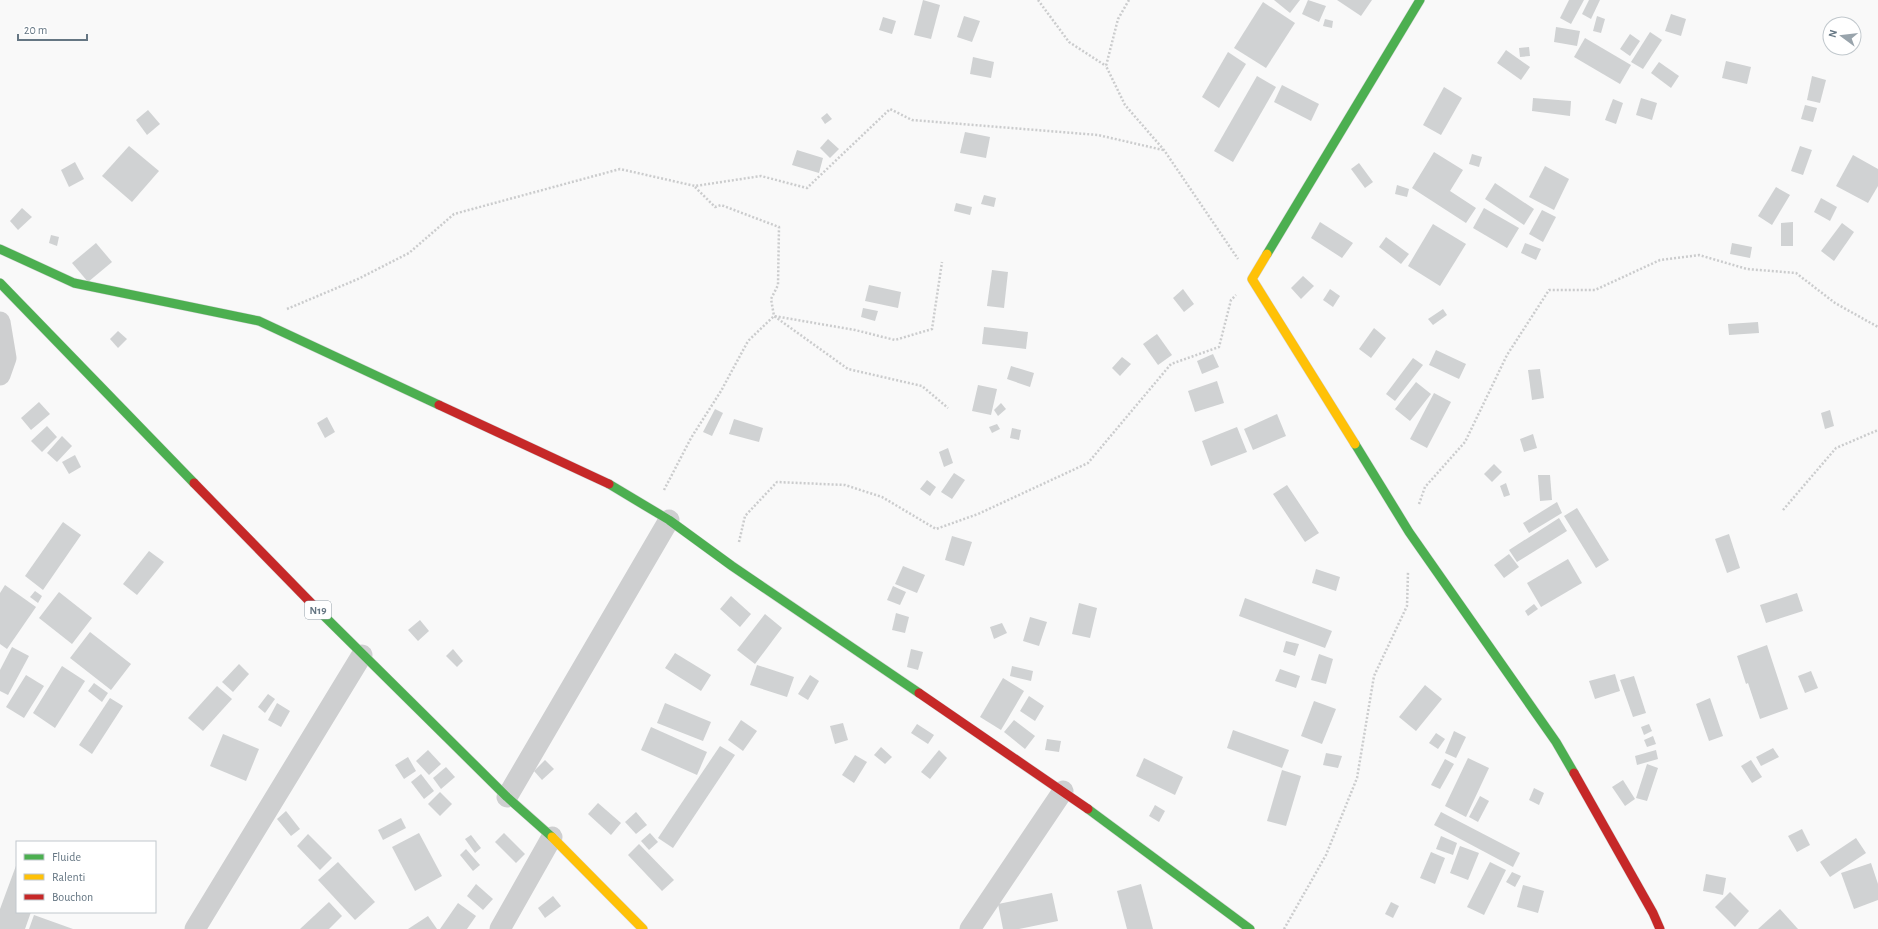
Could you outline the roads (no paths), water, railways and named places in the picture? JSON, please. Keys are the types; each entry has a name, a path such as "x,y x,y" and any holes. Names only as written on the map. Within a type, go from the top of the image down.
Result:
{"street":[{"path":"1420,0 1252,279 1409,532 1556,742 1653,913 1660,929"},
{"path":"0,249 74,283 259,321 617,488 661,515 732,566 1063,791 1250,929"},
{"name":"N19","path":"0,283 362,655 507,797 552,837 643,929"},
{"path":"0,322 6,358 0,375"},
{"path":"507,797 661,515"},
{"path":"195,929 362,655"},
{"path":"970,929 1063,791"},
{"path":"500,929 552,837"}]}
